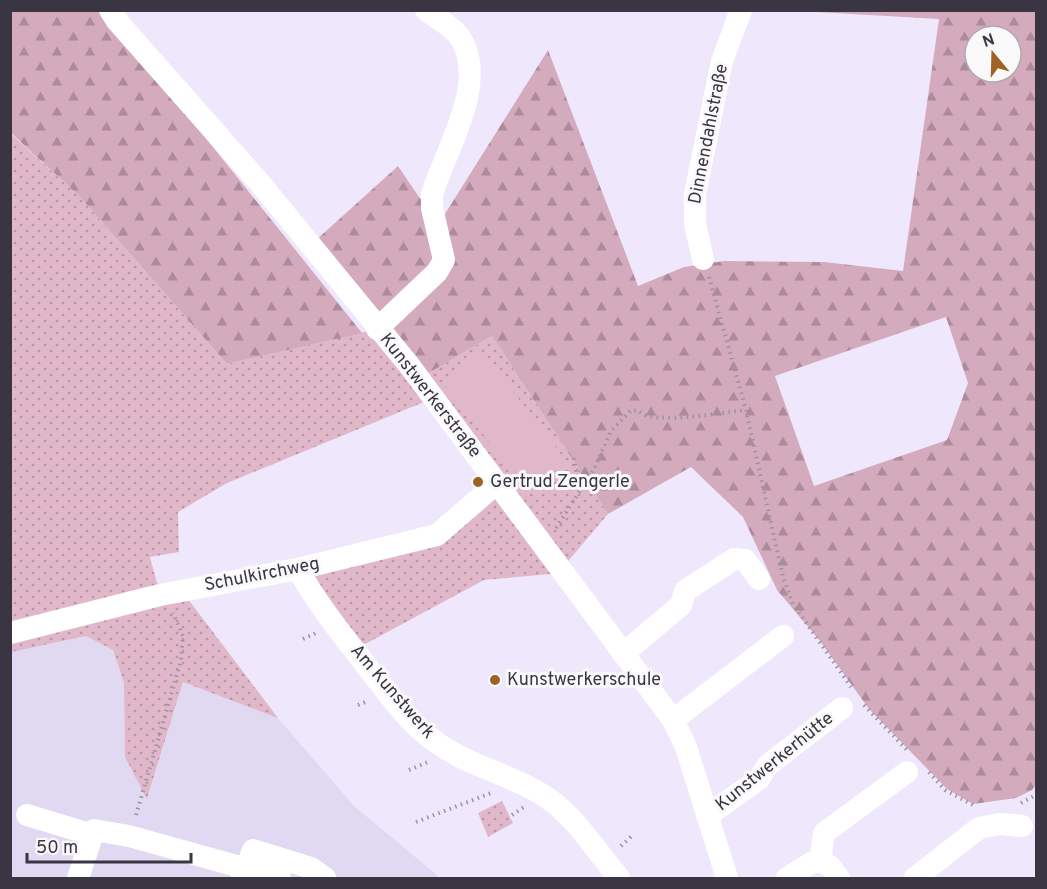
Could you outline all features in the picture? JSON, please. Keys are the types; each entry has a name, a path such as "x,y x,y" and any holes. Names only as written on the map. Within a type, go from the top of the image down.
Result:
{"street":[{"name":"Kunstwerkerstraße","path":"110,10 117,21 259,182 377,329 409,365 673,720 686,747 727,879"},
{"path":"377,329 437,272 444,260 432,208 432,194 467,101 471,58 458,34 426,10"},
{"name":"Dinnendahlstraße","path":"703,260 695,224 695,194 722,61 741,10"},
{"name":"Schulkirchweg","path":"10,633 160,595 298,569 438,535 497,483"},
{"path":"623,654 681,605 685,591 734,559 745,560 759,579"},
{"name":"Am Kunstwerk","path":"298,569 317,602 335,626 388,693 430,738 452,754 545,797 562,810 619,879"},
{"path":"673,720 783,636"},
{"name":"Kunstwerkerhütte","path":"707,816 759,779 768,765 852,699"},
{"path":"820,861 824,833 915,766"},
{"path":"27,815 93,833 129,836 244,873 280,879"},
{"path":"915,879 979,828 1000,824 1018,816"},
{"path":"78,879 93,833"},
{"path":"244,873 252,850 311,868 325,879"},
{"path":"787,879 811,863 820,861 830,866 839,879"}],"path":[{"path":"703,260 746,410 770,524 793,604 852,699 915,766 945,790 972,806 983,806"},
{"path":"544,545 590,476 611,431 634,409 643,416 662,418 746,410"},
{"path":"574,458 576,470 590,476"},
{"path":"129,836 181,661 183,636 178,620 160,595"},
{"path":"416,822 516,783"},
{"path":"1018,816 1036,795"}],"shaded area":[{"path":"10,133 80,197 227,364 373,330 429,400 227,483 178,512 179,552 150,557 157,583 188,599 278,718 183,682 147,799 125,757 124,683 113,650 86,636 11,652"},
{"path":"492,336 608,514 563,567 422,377"},
{"path":"482,351 567,462 528,492 442,382"},
{"path":"497,488 563,573 484,580 354,650 298,569 442,531"},
{"path":"86,636 113,650 124,683 125,757 148,798 183,682 278,718 354,806 437,875 436,878 11,878 10,652"},
{"path":"502,801 513,823 488,837 478,813"}],"green space":[{"path":"10,11 107,11 108,16 362,333 227,364 80,197 11,133"},
{"path":"800,11 1036,11 1036,785 1032,790 1016,798 973,804 947,789 869,709 820,641 777,590 743,517 691,467 608,514 492,336 422,377 315,241 398,166 438,225 548,50 638,286 684,267 724,261 824,262 903,271 939,19","holes":["946,317 968,383 947,440 814,486 775,376"]}],"place":[{"name":"Gertrud Zengerle","path":"478,482"},
{"name":"Kunstwerkerschule","path":"495,680"}]}
